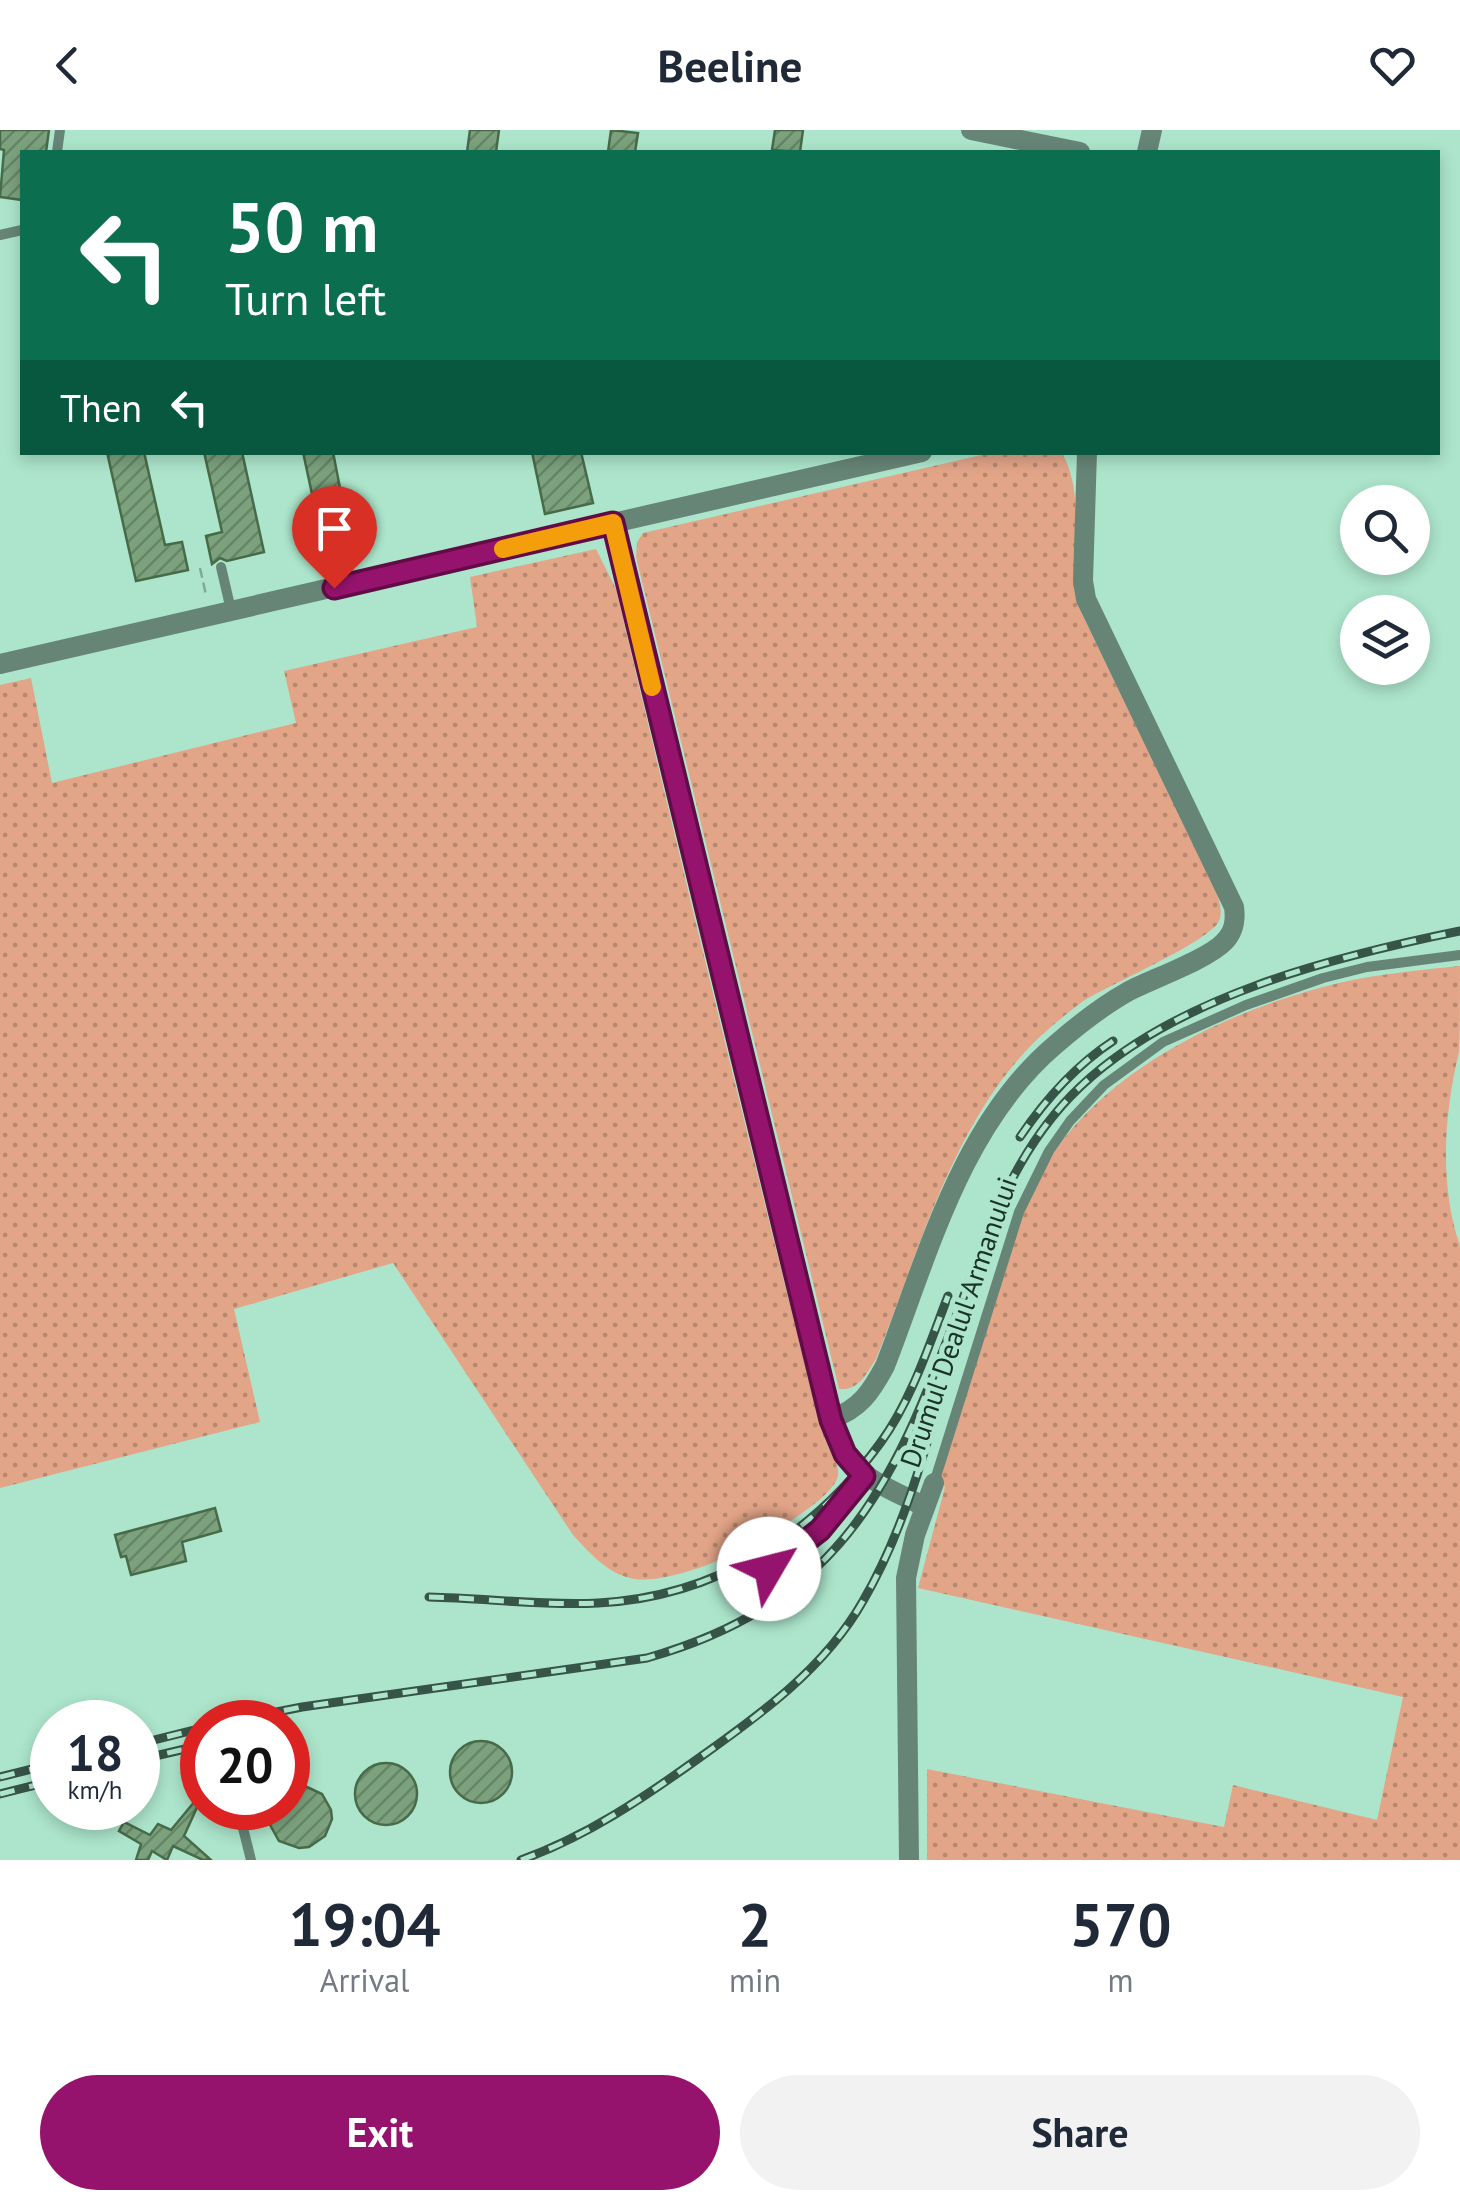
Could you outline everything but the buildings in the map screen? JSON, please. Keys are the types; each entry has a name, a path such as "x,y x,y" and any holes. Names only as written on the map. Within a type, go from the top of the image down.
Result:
{"street":[{"path":"971,130 1070,150"},
{"path":"0,664 909,455"},
{"path":"831,1420 858,1406 878,1378 957,1182 982,1132 1009,1092 1085,1019 1126,993 1222,946 1236,920 1234,907 1086,599 1083,581 1087,455"},
{"path":"613,523 831,1420 845,1454 864,1476 926,1507"},
{"name":"Drumul Dealul Armanului","path":"909,1860 904,1597 909,1557 934,1483"}],"lane":[{"path":"221,567 221,613"},
{"name":"Drumul Dealul Armanului","path":"934,1483 1019,1212 1049,1151 1070,1121 1104,1085 1163,1042 1246,1005 1366,967 1460,956"},
{"path":"769,1569 820,1530 864,1476"},
{"path":"244,1830 252,1860"}],"path":[{"path":"200,568 221,613"}],"shaded area":[{"path":"981,455 1063,455 1074,490 1076,574 1082,614 1220,902 1219,921 1211,930 1082,1002 1018,1059 990,1097 945,1181 876,1359 857,1384 846,1389 839,1389 636,557 637,542 643,533"},
{"path":"596,549 616,589 766,1209 816,1407 837,1465 837,1479 815,1504 796,1517 753,1543 699,1568 643,1580 616,1573 573,1535 393,1263 234,1309 260,1422 0,1488 0,685 31,678 52,783 296,723 284,671 477,627 470,577"},
{"path":"1460,966 1459,1052 1447,1124 1446,1174 1460,1246 1460,1860 927,1860 927,1769 1224,1827 1233,1785 1377,1820 1403,1697 918,1588 945,1487 939,1480 1019,1225 1047,1163 1072,1129 1137,1070 1175,1046 1257,1008 1354,980"}],"railway":[{"path":"310,1706 647,1658 718,1632 776,1600 823,1562 860,1517 892,1466 919,1410 989,1229 1013,1178 1042,1130 1080,1087 1119,1055 1209,1005 1309,968 1460,931"},
{"path":"1020,1137 1062,1084 1113,1041"},
{"path":"429,1597 577,1604 641,1598 682,1589 758,1555 825,1506 881,1442 911,1390 948,1296"},
{"path":"521,1860 591,1828 656,1788 768,1707 830,1648 863,1601 889,1550 919,1469 943,1387"},
{"path":"160,1738 180,1734"},
{"path":"160,1755 180,1750"},
{"path":"0,1777 30,1770"},
{"path":"0,1794 30,1786"}],"slow traffic":[{"path":"503,549 613,523 652,687"}],"route":[{"path":"334,588 613,523 831,1420 845,1454 864,1476 820,1530 769,1569"}]}
